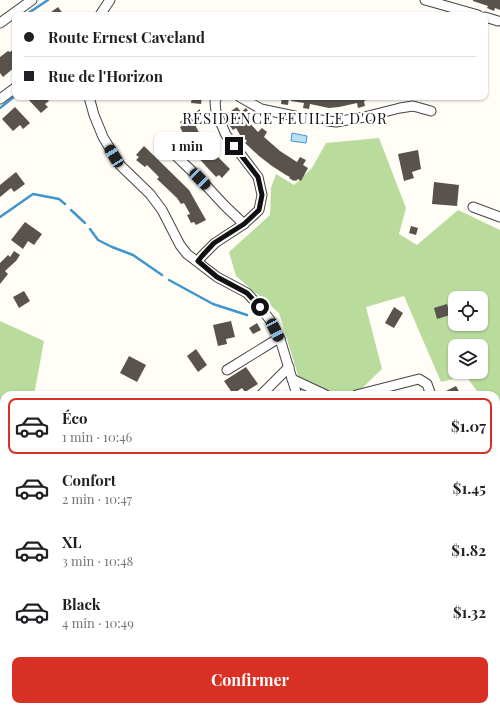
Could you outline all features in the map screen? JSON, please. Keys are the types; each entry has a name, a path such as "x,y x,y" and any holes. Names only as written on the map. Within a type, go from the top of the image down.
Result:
{"street":[{"path":"15,12 32,0"},
{"path":"102,12 110,0"},
{"path":"425,0 467,12"},
{"path":"0,23 12,14"},
{"path":"488,18 498,21"},
{"path":"0,99 12,90"},
{"path":"89,100 103,137 120,165 150,194 162,210 180,245 187,254 217,277 247,293 270,320 280,339 296,391"},
{"path":"198,261 214,243 244,224 259,210 262,195 258,177 226,135 216,112 216,100"},
{"path":"245,100 261,109 299,117 336,122 414,106 431,112"},
{"path":"170,150 244,224"},
{"path":"473,207 500,217"},
{"path":"228,370 274,341 280,339"},
{"path":"265,391 289,367"},
{"path":"292,379 318,391"},
{"path":"372,391 419,379 427,384 430,391"}],"green space":[{"path":"379,138 406,208 399,234 417,245 458,210 500,230 500,391 477,391 468,379 488,379 488,339 448,339 448,379 454,379 441,382 404,296 366,307 382,369 359,391 303,391 279,313 236,276 229,252 270,215 271,188 276,174 294,185 312,168 326,143"},
{"path":"0,321 44,341 35,391 0,391"}],"water":[{"path":"292,133 307,136 306,143 291,141"}],"building":[{"path":"473,0 500,0 500,10 495,8 494,11 487,8 488,6"},
{"path":"58,7 62,12 51,12"},
{"path":"12,50 12,70 3,77 0,73 0,57 8,51 10,52"},
{"path":"29,100 49,101 45,104 48,107 41,113"},
{"path":"192,100 202,100 201,104 191,103"},
{"path":"282,100 289,100 288,105 281,104"},
{"path":"366,100 364,101 365,106 358,108 357,103 329,108 310,104 309,109 303,108 304,103 291,101"},
{"path":"15,107 30,123 23,129 20,125 13,131 2,119"},
{"path":"237,107 241,112 246,108 250,114 245,118 258,132 262,128 267,132 264,137 280,151 297,162 300,157 306,160 303,165 308,168 301,181 298,179 294,181 272,166 245,143 247,141 240,135 236,128 233,130 226,121 228,119 225,115"},
{"path":"191,117 205,144 230,169 222,178 219,175 216,177 194,153 191,147 193,146 187,134 184,135 180,127 182,126 180,122"},
{"path":"144,146 189,190 206,220 196,225 194,222 191,223 187,215 190,214 184,203 181,204 177,198 157,179 159,177 147,165 145,167 136,160 139,157 136,155"},
{"path":"418,150 421,169 412,172 414,178 404,181 398,154"},
{"path":"16,172 25,184 14,192 11,188 0,197 0,185"},
{"path":"434,182 459,185 457,206 432,204"},
{"path":"25,222 42,234 34,245 28,241 23,249 11,240"},
{"path":"411,226 418,228 416,235 409,233"},
{"path":"14,251 20,255 5,271 8,274 0,284 0,263 8,255 10,257"},
{"path":"24,291 30,301 19,308 13,297"},
{"path":"447,304 448,316 437,319 434,308"},
{"path":"394,307 403,313 394,328 385,323"},
{"path":"231,321 235,337 226,339 227,344 218,346 213,325"},
{"path":"257,323 261,330 253,334 249,328"},
{"path":"196,349 207,365 198,372 187,356"},
{"path":"129,356 146,365 137,382 120,373"},
{"path":"246,367 258,384 247,391 244,391 242,388 238,391 231,391 224,381"},
{"path":"456,386 459,391 446,391"}],"waterway":[{"path":"30,12 48,0"},
{"path":"0,108 12,98"},
{"path":"0,217 33,194 59,199 65,204"},
{"path":"71,210 85,223"},
{"path":"90,229 98,240 133,255 162,275"},
{"path":"169,280 213,304 247,315"}],"district":[{"name":"RÉSIDENCE FEUILLE D'OR","path":"285,119"}],"route":[{"path":"234,146 258,177 262,195 259,210 244,224 214,243 198,261 217,277 247,293 260,307"}]}
